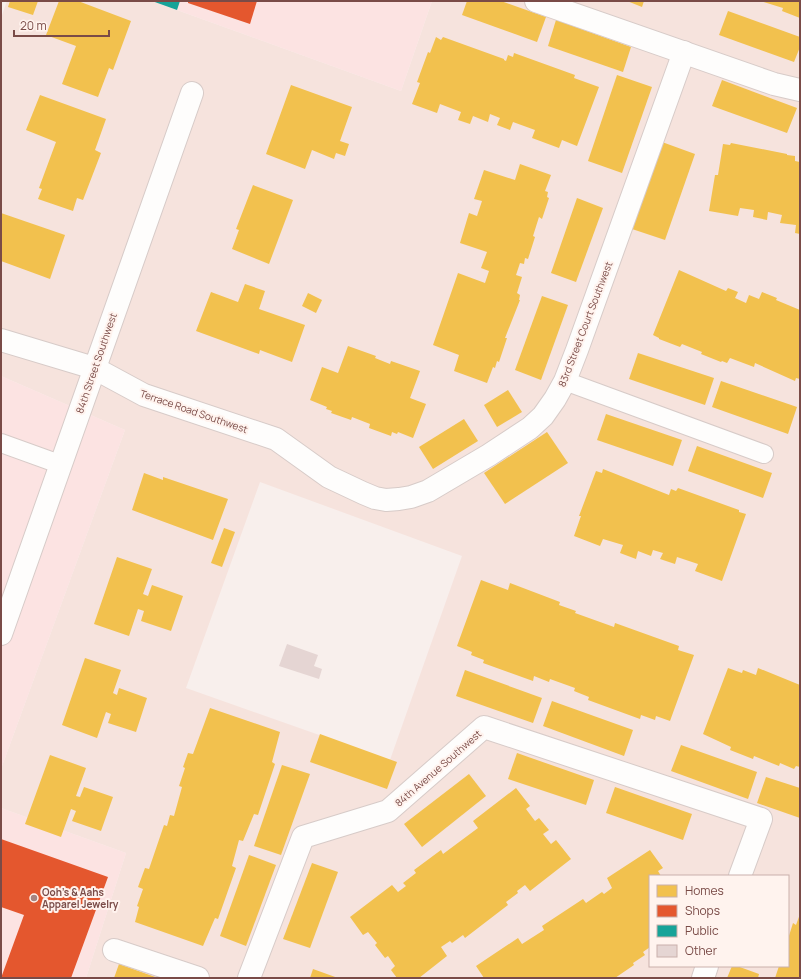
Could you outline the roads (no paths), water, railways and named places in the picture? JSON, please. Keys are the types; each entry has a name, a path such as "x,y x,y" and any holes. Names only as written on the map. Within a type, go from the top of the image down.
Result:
{"street":[{"path":"536,1 774,84 800,90"},
{"name":"83rd Street Court Southwest","path":"276,438 329,477 375,498 386,500 400,499 428,491 489,455 530,428 543,416 555,400 565,381 684,52"},
{"name":"84th Street Southwest","path":"1,634 62,465 94,368 192,93"},
{"name":"Terrace Road Southwest","path":"1,340 94,368 144,395 276,438"},
{"name":"84th Avenue Southwest","path":"249,978 303,837 388,811 484,728 761,819 740,875"},
{"path":"114,950 198,978"},
{"path":"703,978 707,967"}],"lane":[{"path":"565,381 764,454"},
{"path":"1,443 62,465"}],"place":[{"name":"Ooh's & Aahs Apparel Jewelry","path":"34,898"}]}
